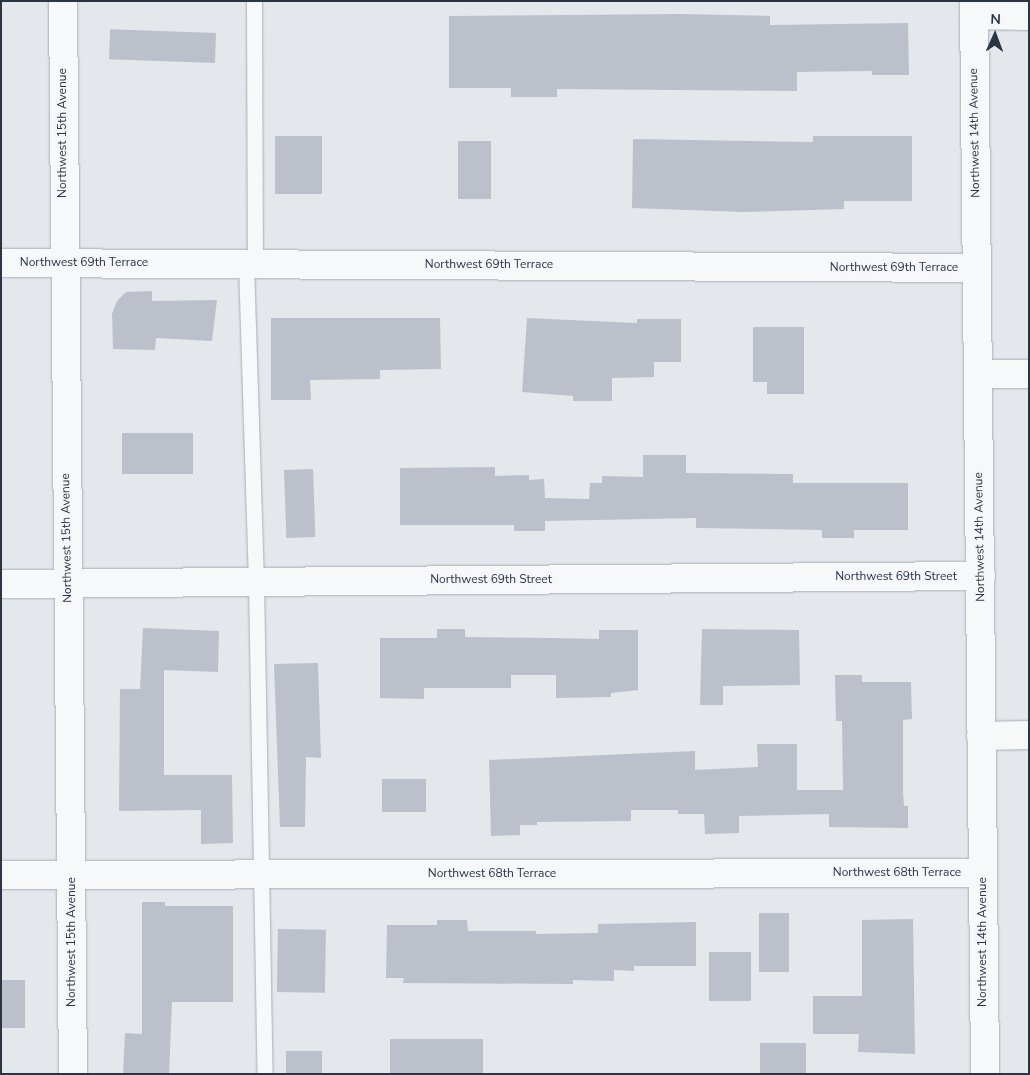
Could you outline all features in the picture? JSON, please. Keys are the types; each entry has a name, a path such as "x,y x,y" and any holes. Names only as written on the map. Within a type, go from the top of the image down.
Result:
{"street":[{"name":"Northwest 15th Avenue","path":"63,1 67,583 72,875 72,1074"},
{"path":"974,8 1029,16"},
{"name":"Northwest 14th Avenue","path":"974,8 985,1074"},
{"name":"Northwest 69th Terrace","path":"1,263 977,268"},
{"path":"978,374 1029,374"},
{"name":"Northwest 69th Street","path":"1,584 981,576"},
{"path":"982,736 1029,735"},
{"name":"Northwest 68th Terrace","path":"1,875 983,873"}],"lane":[{"path":"254,1 250,264 265,1074"}],"building":[{"path":"680,14 770,16 770,25 908,23 909,75 872,75 872,71 797,72 797,91 557,89 557,97 511,97 511,88 449,88 449,16"},
{"path":"110,29 216,33 215,63 109,59"},
{"path":"275,136 322,136 322,194 275,194"},
{"path":"813,136 912,136 912,201 844,201 844,209 743,212 632,208 633,139 813,142"},
{"path":"458,141 491,141 491,199 458,199"},
{"path":"152,291 152,301 217,300 212,341 156,338 155,350 113,349 112,314 117,301 126,292"},
{"path":"271,318 440,318 441,369 380,370 380,379 310,380 311,400 271,400"},
{"path":"527,318 637,323 637,319 681,319 681,362 654,362 654,377 612,378 612,401 573,401 573,396 522,392"},
{"path":"753,327 804,327 804,394 767,394 767,382 753,382"},
{"path":"122,433 193,433 193,474 122,474"},
{"path":"643,455 686,455 686,473 793,474 793,483 908,483 908,530 854,530 854,538 822,538 822,530 696,528 696,518 545,521 545,531 514,531 514,525 400,525 400,468 495,467 495,476 529,475 529,480 544,479 545,498 589,499 590,483 602,483 602,476 643,477"},
{"path":"313,469 315,537 286,538 284,470"},
{"path":"143,628 219,631 218,672 164,670 164,775 232,775 233,843 201,844 201,810 119,811 120,689 140,689"},
{"path":"437,629 465,629 465,637 599,639 599,630 638,630 638,690 611,693 611,697 556,698 556,675 511,675 511,688 424,688 424,699 380,698 380,638 437,638"},
{"path":"702,629 799,630 800,685 723,686 723,705 700,705"},
{"path":"318,663 321,758 306,757 305,827 280,827 274,664"},
{"path":"835,675 862,675 862,682 911,682 912,719 903,720 903,791 904,806 908,806 908,828 829,827 829,814 739,816 739,833 705,834 704,814 678,814 678,810 631,810 631,821 537,822 537,825 520,825 520,835 491,836 489,760 695,751 695,770 758,767 757,744 797,744 797,790 843,790 842,721 836,721"},
{"path":"382,779 426,779 426,812 382,812"},
{"path":"142,902 165,902 165,906 233,906 233,1002 172,1002 169,1074 123,1074 125,1033 142,1034"},
{"path":"759,913 789,913 789,972 759,972"},
{"path":"913,919 915,1054 858,1052 859,1034 813,1034 813,996 862,996 862,920"},
{"path":"437,920 467,920 468,931 536,931 536,934 598,933 598,924 696,922 696,966 634,966 634,971 614,970 614,981 573,980 573,984 403,983 404,978 386,978 387,925 437,925"},
{"path":"278,929 326,930 325,993 277,992"},
{"path":"709,952 751,952 751,1001 709,1001"},
{"path":"1,980 25,980 25,1028 1,1028"},
{"path":"390,1039 483,1039 483,1074 390,1074"},
{"path":"760,1043 806,1043 806,1074 760,1074"},
{"path":"286,1051 322,1051 322,1074 286,1074"}]}
